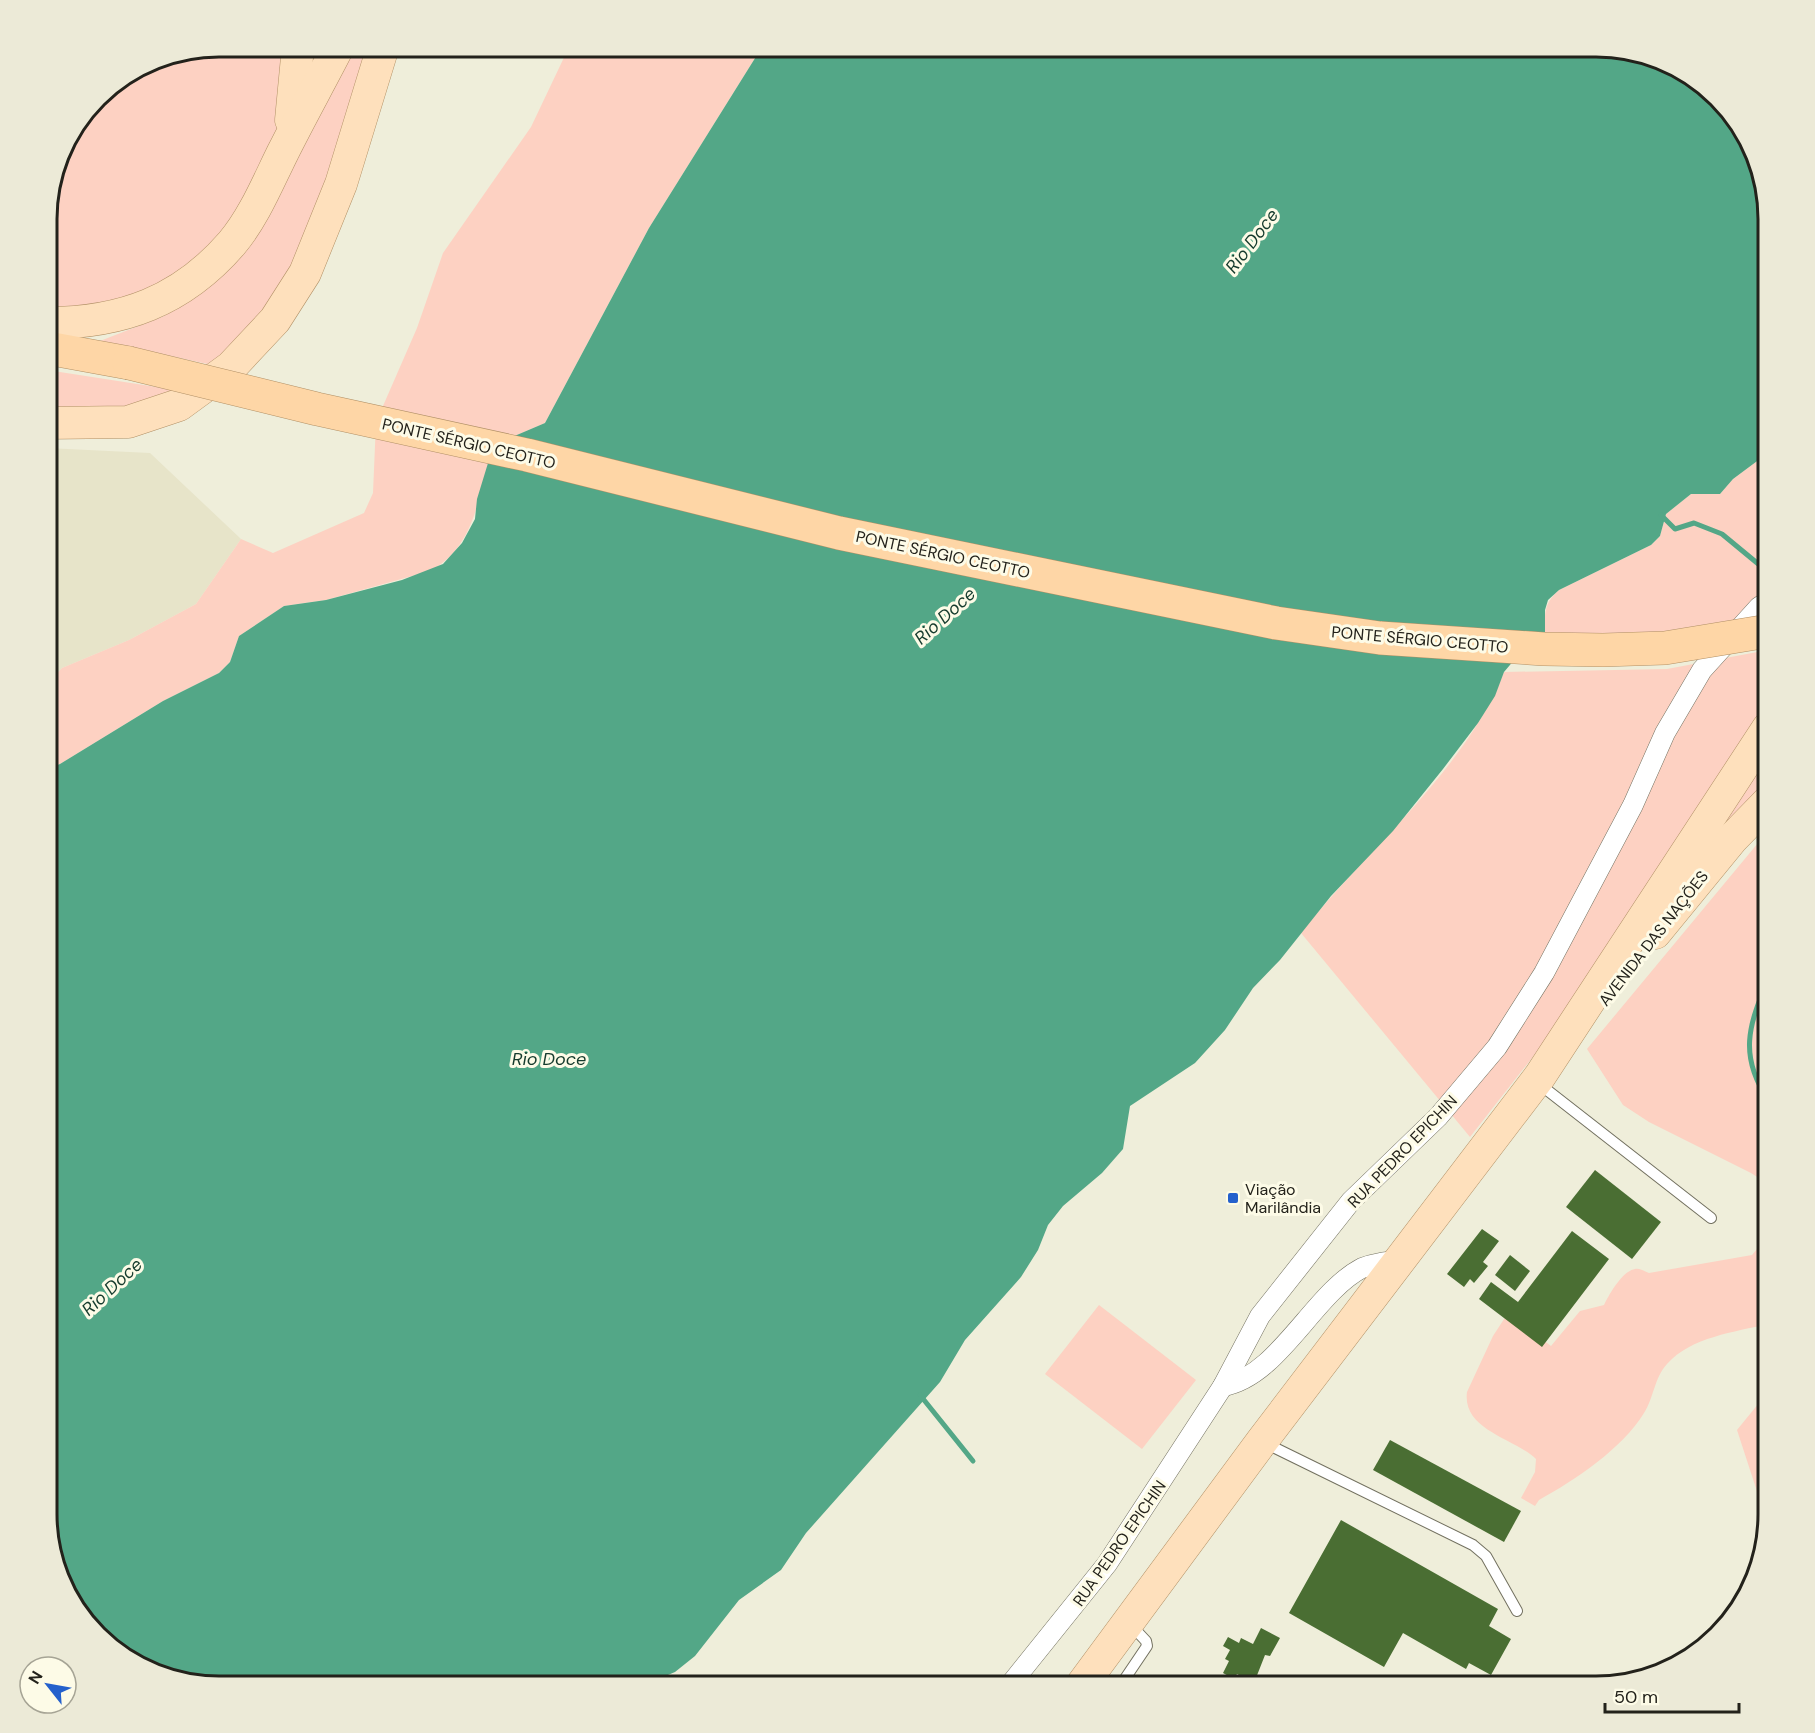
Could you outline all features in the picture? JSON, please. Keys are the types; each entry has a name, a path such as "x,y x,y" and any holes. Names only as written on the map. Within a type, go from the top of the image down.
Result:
{"highway":[{"name":"PONTE SÉRGIO CEOTTO","path":"57,344 317,409 527,454 840,532 1276,623 1380,638 1592,650 1665,648 1758,633"}],"main road":[{"path":"283,151 294,109 297,57"},
{"path":"57,339 152,305 194,280 233,242 263,192 332,57"},
{"path":"57,423 129,422 178,405 231,367 275,320 305,273 337,194 380,57"},
{"path":"1089,1676 1262,1441 1538,1078 1758,743"},
{"name":"AVENIDA DAS NAÇÕES","path":"1538,1078 1580,1030 1675,907 1758,813"}],"street":[{"name":"RUA PEDRO EPICHIN","path":"1017,1676 1107,1564 1223,1386 1260,1316 1351,1201 1438,1117 1497,1047 1544,973 1633,805 1665,733 1702,670 1758,608"},
{"path":"1223,1386 1238,1383 1257,1371 1347,1278 1375,1263 1398,1261"}],"lane":[{"path":"1538,1078 1711,1218"},
{"path":"1262,1441 1473,1545 1486,1556 1517,1611"},
{"path":"1128,1676 1145,1653 1147,1646 1146,1641 1129,1623"}],"shaded area":[{"path":"208,57 291,57 290,102 238,226 158,296 57,315 57,208 60,187 69,157 79,138 90,120 112,97 129,84 167,66"},
{"path":"340,57 364,57 308,238 268,318 217,366 100,341 164,316 214,277"},
{"path":"564,57 756,57 649,228 545,423 496,444 492,450 473,518 457,548 445,561 430,571 326,600 284,606 239,636 230,662 219,673 163,701 57,765 57,673 62,668 129,640 196,604 241,539 273,553 364,513 373,493 376,422 417,328 443,253 531,127"},
{"path":"57,372 176,390 147,408 57,416"},
{"path":"57,448 150,453 241,539 196,604 129,640 62,668 57,673"},
{"path":"1758,460 1758,619 1674,632 1545,638 1547,606 1559,590 1651,545 1660,536 1666,514 1691,494 1720,494 1733,479"},
{"path":"1758,652 1758,715 1705,806 1561,1021 1470,1137 1301,933 1440,776 1465,743 1487,708 1504,672 1667,669"},
{"path":"1758,762 1758,796 1689,868"},
{"path":"1758,843 1758,1178 1649,1122 1623,1105 1587,1049"},
{"path":"1758,1248 1758,1326 1714,1337 1688,1347 1667,1364 1659,1375 1644,1413 1611,1451 1568,1483 1539,1500 1535,1506 1521,1498 1535,1472 1536,1459 1481,1424 1473,1416 1468,1405 1467,1392 1493,1336 1508,1313 1551,1346 1580,1311 1604,1305 1616,1284 1630,1271 1638,1269 1649,1273 1752,1255"},
{"path":"1099,1305 1196,1380 1142,1449 1045,1374"},
{"path":"1758,1404 1758,1494 1737,1430"}],"water":[{"name":"Rio Doce","path":"756,57 1596,57 1628,60 1668,74 1686,84 1711,104 1731,129 1749,167 1758,208 1758,460 1733,479 1720,494 1691,494 1666,514 1660,536 1651,545 1559,590 1548,600 1545,610 1545,638 1526,646 1504,672 1495,696 1478,723 1393,831 1331,896 1280,960 1253,988 1225,1030 1195,1063 1130,1106 1123,1149 1102,1173 1063,1206 1048,1225 1038,1250 1021,1277 965,1340 940,1382 806,1533 781,1570 739,1600 695,1656 675,1672 666,1676 208,1676 187,1673 157,1664 120,1643 90,1613 69,1576 60,1546 57,1525 57,765 163,701 219,673 230,662 239,636 284,606 326,600 402,580 443,564 462,543 475,519 477,499 492,450 496,444 545,423 649,228"}],"building":[{"path":"1595,1170 1661,1222 1632,1259 1566,1207"},
{"path":"1482,1229 1499,1241 1483,1262 1488,1266 1474,1283 1470,1279 1464,1287 1447,1274"},
{"path":"1572,1231 1609,1259 1542,1347 1479,1299 1491,1282 1518,1302"},
{"path":"1510,1255 1530,1271 1515,1291 1495,1275"},
{"path":"1390,1440 1521,1511 1504,1542 1373,1470"},
{"path":"1341,1520 1498,1609 1489,1626 1511,1639 1491,1675 1469,1663 1466,1669 1403,1633 1384,1667 1289,1613"},
{"path":"1261,1628 1280,1638 1270,1656 1265,1655 1257,1676 1237,1674 1228,1676 1223,1673 1229,1661 1225,1659 1230,1650 1223,1646 1228,1637 1239,1643 1241,1638 1253,1644"}],"waterway":[{"path":"1661,515 1675,529 1694,523 1722,534 1758,564"},
{"path":"1758,1005 1750,1041 1750,1055 1758,1082"},
{"path":"920,1395 973,1461"}],"place":[{"name":"Viação Marilândia","path":"1233,1198"}]}
